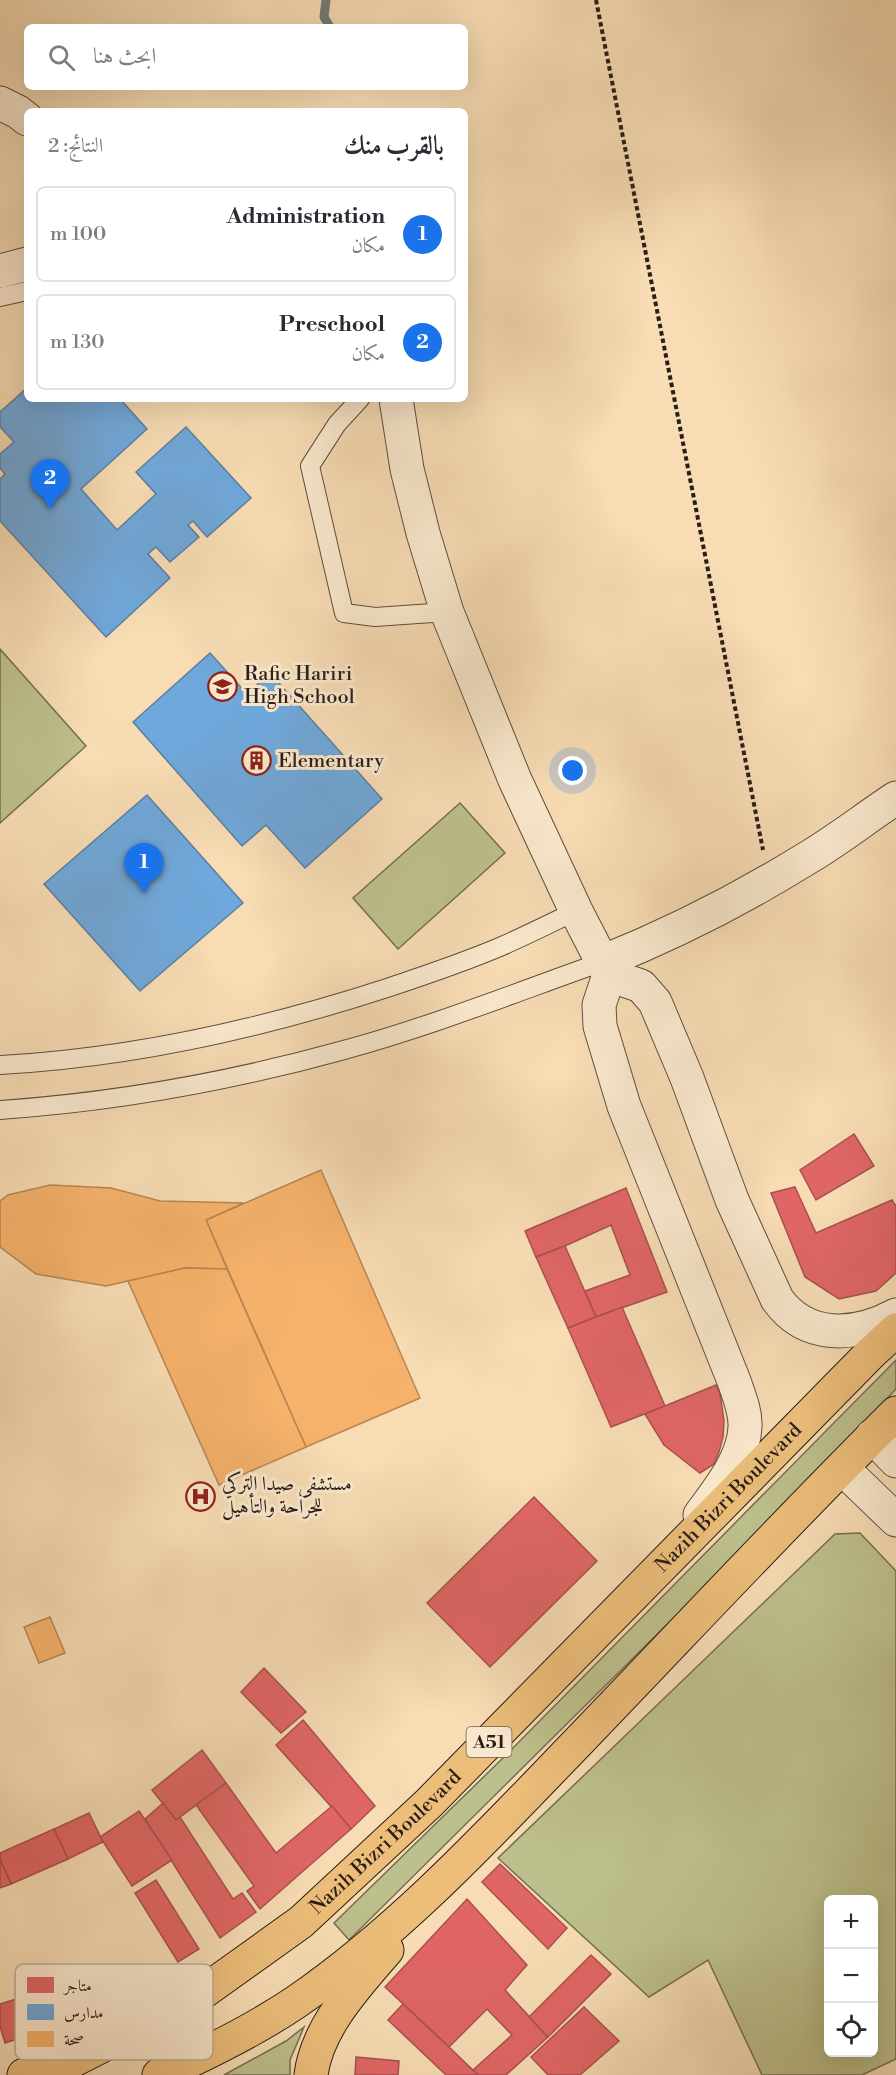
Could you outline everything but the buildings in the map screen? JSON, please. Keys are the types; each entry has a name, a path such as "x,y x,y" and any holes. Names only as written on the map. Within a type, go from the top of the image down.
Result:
{"highway":[{"name":"Nazih Bizri Boulevard","path":"213,1985 301,1922 429,1803 896,1330"},
{"path":"213,2050 296,2002 380,1938 473,1851 896,1413"},
{"path":"311,2075 312,2065 321,2042 333,2019 367,1974 473,1851"},
{"name":"Nazih Bizri Boulevard","path":"24,2075 74,2060"},
{"path":"159,2075 193,2060"}],"street":[{"path":"0,103 24,117"},
{"path":"0,271 24,265"},
{"path":"396,402 407,469 423,533 447,612 515,780 605,968 599,1005 600,1026 624,1106 742,1403 746,1425 742,1444 724,1480 667,1560"},
{"path":"605,968 769,882 896,798"},
{"path":"605,968 640,986 655,1002 687,1078 732,1200 766,1277 786,1312 808,1326 829,1330 863,1327 896,1315"},
{"path":"873,1436 896,1461"},
{"path":"842,1468 896,1520"}],"lane":[{"path":"0,297 24,292"},
{"path":"357,402 337,424 310,466 344,613 375,617 447,612"},
{"path":"0,1065 159,1045 312,1011 443,969 503,946 576,911"},
{"path":"0,1110 142,1093 229,1078 345,1050 605,968"}],"path":[{"path":"596,0 769,882"}],"green space":[{"path":"0,649 86,746 0,823"},
{"path":"460,803 505,853 398,949 353,898"},
{"path":"896,1360 896,1389 744,1548 349,1940 334,1923 505,1756"},
{"path":"860,1533 896,1571 896,2059 862,2075 762,2075 708,1960 649,1997 498,1858 835,1534"},
{"path":"304,2027 290,2060 290,2075 224,2075 286,2041"}],"waterway":[{"path":"326,0 324,17 328,24"}],"place":[{"name":"Preschool","path":"50,509"},
{"name":"Rafic Hariri High School","path":"223,686"},
{"name":"Elementary","path":"257,761"},
{"name":"Administration","path":"144,893"},
{"name":"مستشفى صيدا التركي للجراحة والتأهيل","path":"201,1496"}]}
